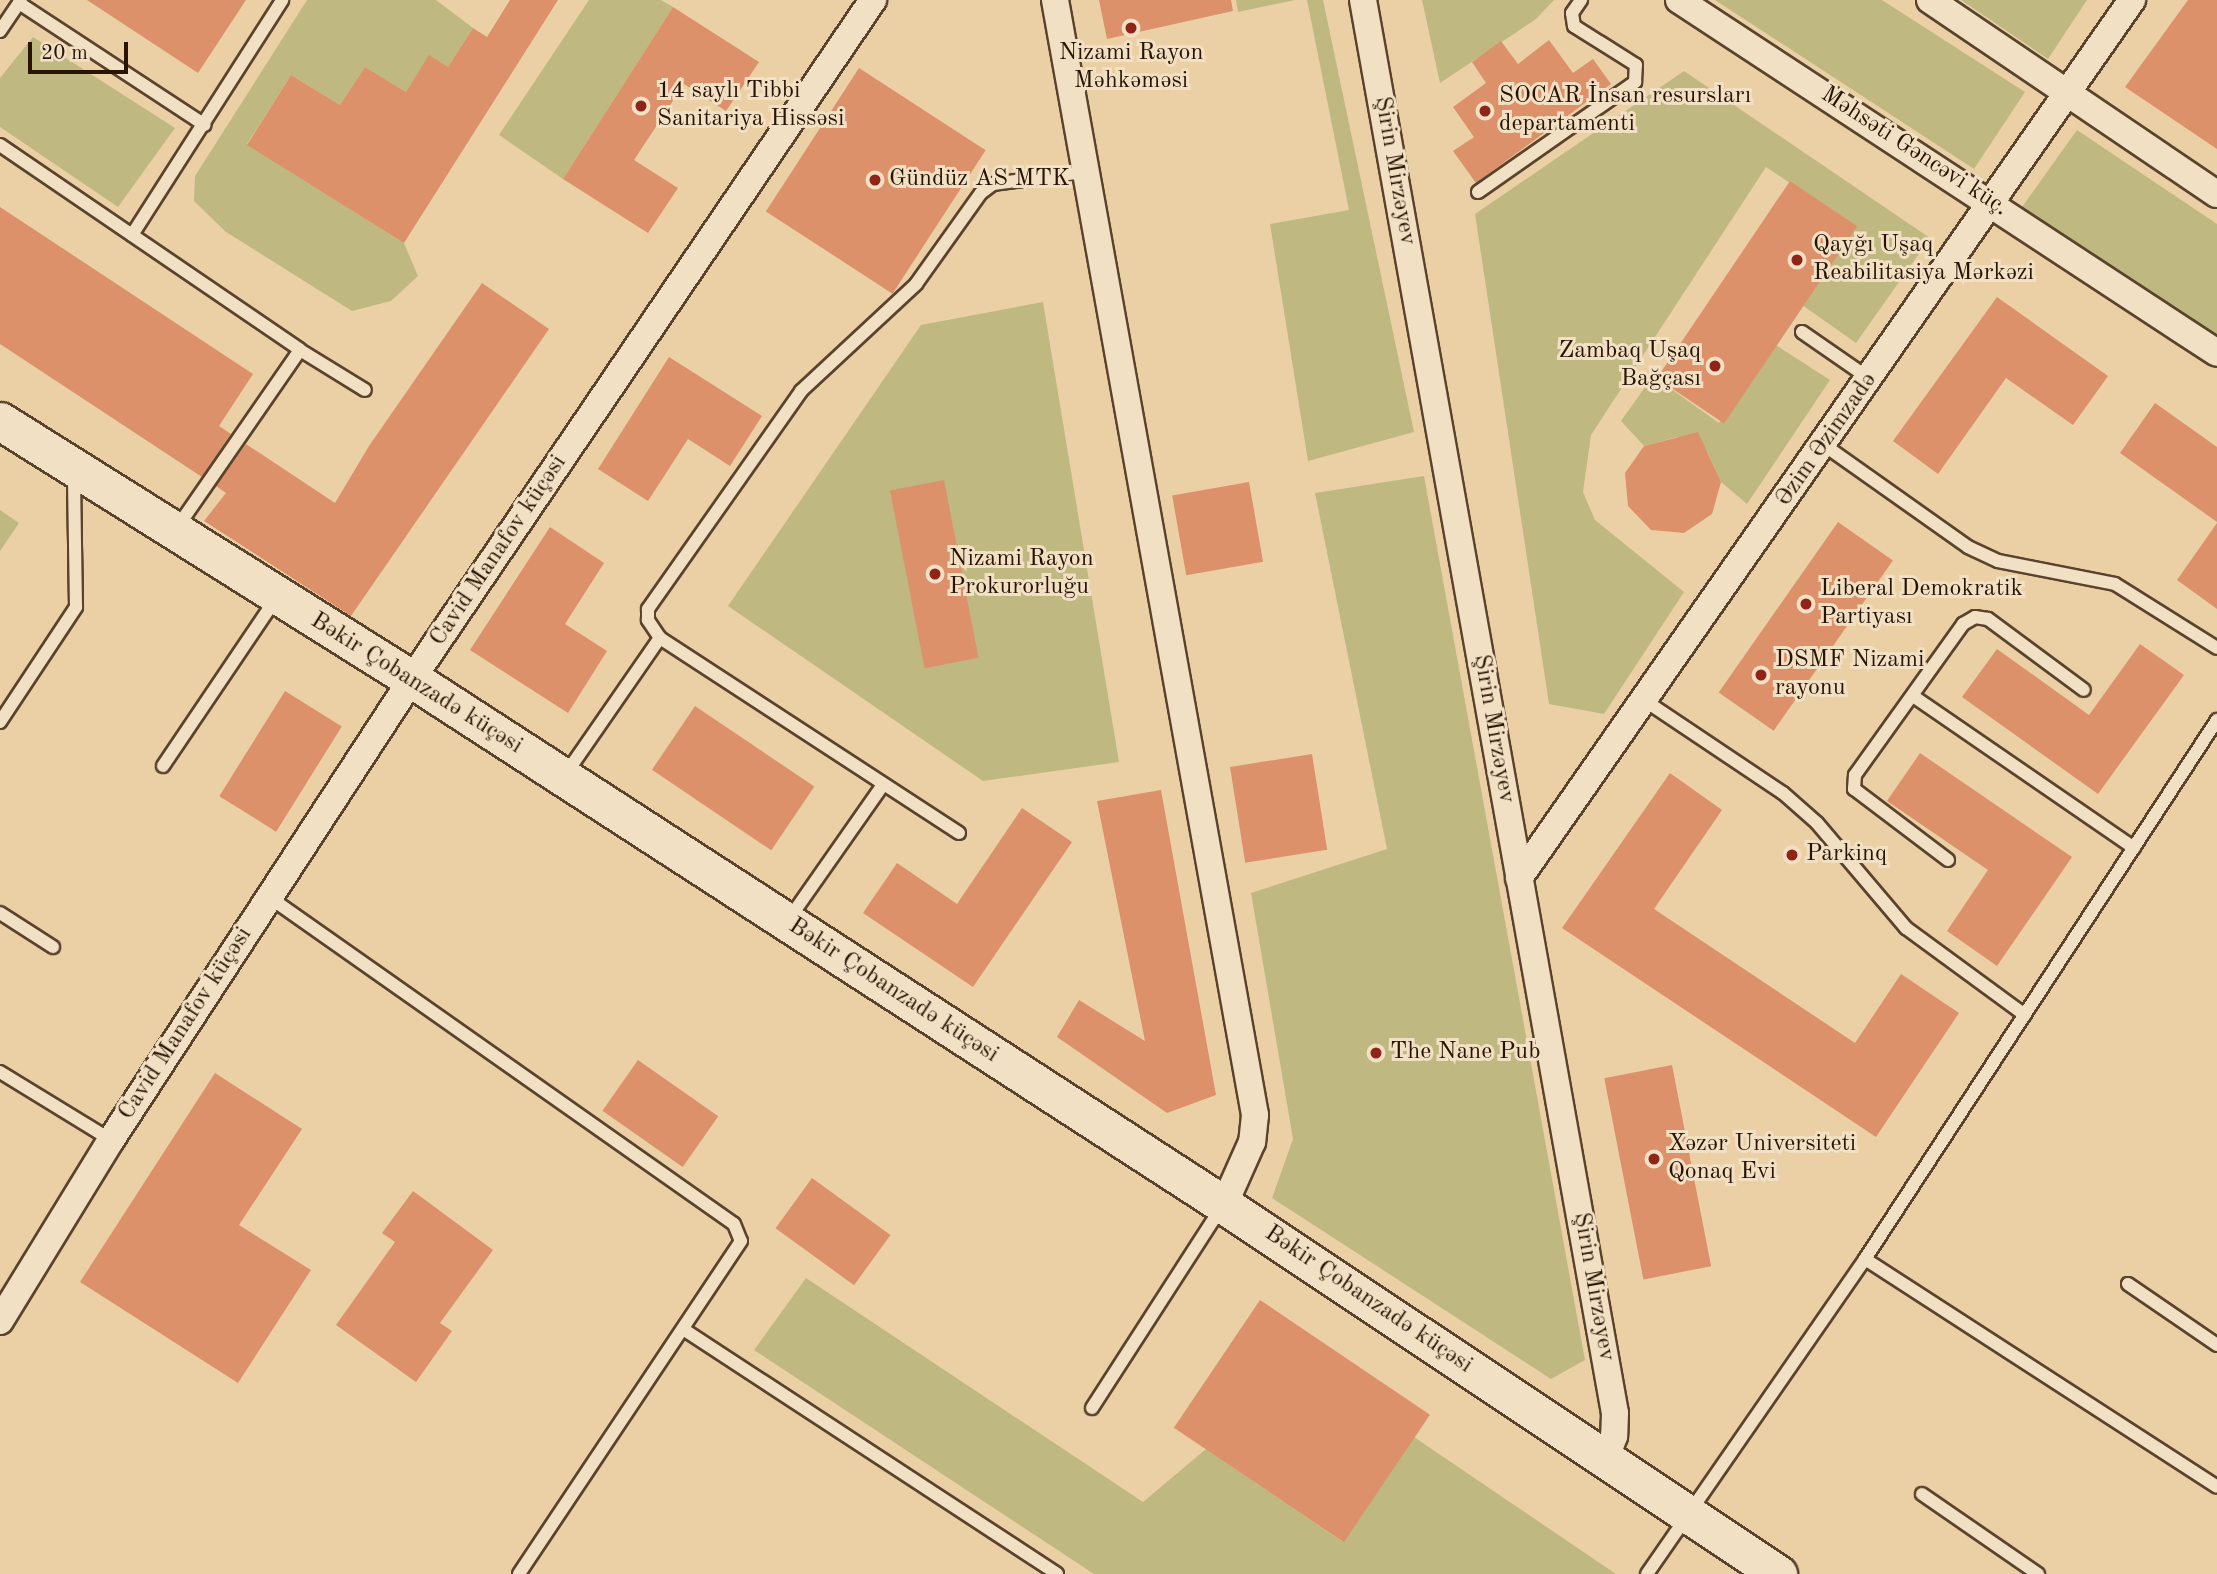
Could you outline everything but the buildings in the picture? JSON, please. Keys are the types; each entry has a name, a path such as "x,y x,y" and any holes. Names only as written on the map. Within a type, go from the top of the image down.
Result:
{"street":[{"name":"Cavid Manafov küçəsi","path":"0,1321 7,1295 412,679 873,0"},
{"path":"1055,0 1083,172 1255,1115 1252,1142 1224,1205"},
{"name":"Şirin Mirzəyev","path":"1363,0 1615,1413 1615,1436 1606,1458"},
{"name":"Məhsəti Gəncəvi küç.","path":"1679,0 1994,204 2217,353"},
{"path":"1930,0 2217,194"},
{"name":"Əzim Əzimzadə","path":"1520,878 1994,204 2132,0"},
{"name":"Bəkir Çobanzadə küçəsi","path":"0,421 412,679 1224,1205 1778,1574"}],"lane":[{"path":"132,235 205,125 282,0"},
{"path":"1478,192 1635,82 1636,65 1574,26 1572,13 1581,0"},
{"path":"0,31 20,2 205,125"},
{"path":"0,145 300,350 365,390"},
{"path":"959,833 660,638 648,620 648,609 801,391 916,285 981,193 993,184 1083,172"},
{"path":"1802,332 1871,379"},
{"path":"174,531 300,350"},
{"path":"1824,445 1968,547 1998,561 2115,583 2217,648"},
{"path":"0,722 76,607 74,468"},
{"path":"163,766 277,596"},
{"path":"1948,860 1854,789 1855,775 1963,624 1975,617 1988,619 2084,690"},
{"path":"563,778 660,638"},
{"path":"1913,696 2134,848"},
{"path":"1644,700 1783,793 1817,823 1906,928 2025,1015"},
{"path":"1647,1574 1865,1259 2134,848 2212,739 2217,720"},
{"path":"787,922 883,785"},
{"path":"268,897 734,1224 741,1241 520,1573"},
{"path":"0,913 53,947"},
{"path":"0,1072 111,1140"},
{"path":"1092,1408 1224,1205"},
{"path":"1865,1259 2217,1487"},
{"path":"2128,1284 2217,1345"},
{"path":"683,1329 1057,1574"},
{"path":"1922,1494 2038,1574"}],"shaded area":[{"path":"307,0 436,0 473,28 448,67 406,92 365,67 340,105 291,75 247,144 404,243 418,276 391,301 352,311 226,232 194,201 195,176"},
{"path":"589,0 661,0 673,7 563,179 499,135"},
{"path":"1236,0 1295,0 1238,12"},
{"path":"1307,0 1323,0 1414,432 1308,461 1270,224 1349,210"},
{"path":"1422,0 1554,0 1536,19 1440,83"},
{"path":"1715,0 1882,0 2025,92 1974,169"},
{"path":"1961,0 2087,0 2048,59"},
{"path":"33,37 175,128 118,207 0,127 0,78"},
{"path":"1684,71 1930,238 1856,343 1802,305 1856,227 1766,167 1591,435 1583,492 1595,520 1684,592 1604,714 1549,704 1475,214"},
{"path":"2077,130 2217,224 2217,336 2022,207"},
{"path":"1043,302 1119,762 983,781 728,606 921,325"},
{"path":"1774,344 1830,380 1747,504 1721,482 1707,451 1677,437 1644,446 1621,421 1653,376 1719,423"},
{"path":"1424,476 1585,1360 1551,1379 1272,1198 1293,1139 1251,893 1387,849 1315,493"},
{"path":"0,510 19,523 0,551"},
{"path":"806,1278 1143,1502 1206,1449 1343,1542 1414,1437 1616,1574 1094,1574 754,1350"}],"place":[{"name":"Nizami Rayon Məhkəməsi","path":"1131,28"},
{"name":"14 saylı Tibbi Sanitariya Hissəsi","path":"641,106"},
{"name":"SOCAR İnsan resursları departamenti","path":"1485,111"},
{"name":"Gündüz AS MTK","path":"875,180"},
{"name":"Qayğı Uşaq Reabilitasiya Mərkəzi","path":"1797,260"},
{"name":"Zambaq Uşaq Bağçası","path":"1715,366"},
{"name":"Nizami Rayon Prokurorluğu","path":"935,574"},
{"name":"Liberal Demokratik Partiyası","path":"1806,604"},
{"name":"DSMF Nizami rayonu","path":"1761,675"},
{"name":"Parkinq","path":"1792,855"},
{"name":"The Nane Pub","path":"1376,1053"},
{"name":"Xəzər Universiteti Qonaq Evi","path":"1654,1159"}]}
